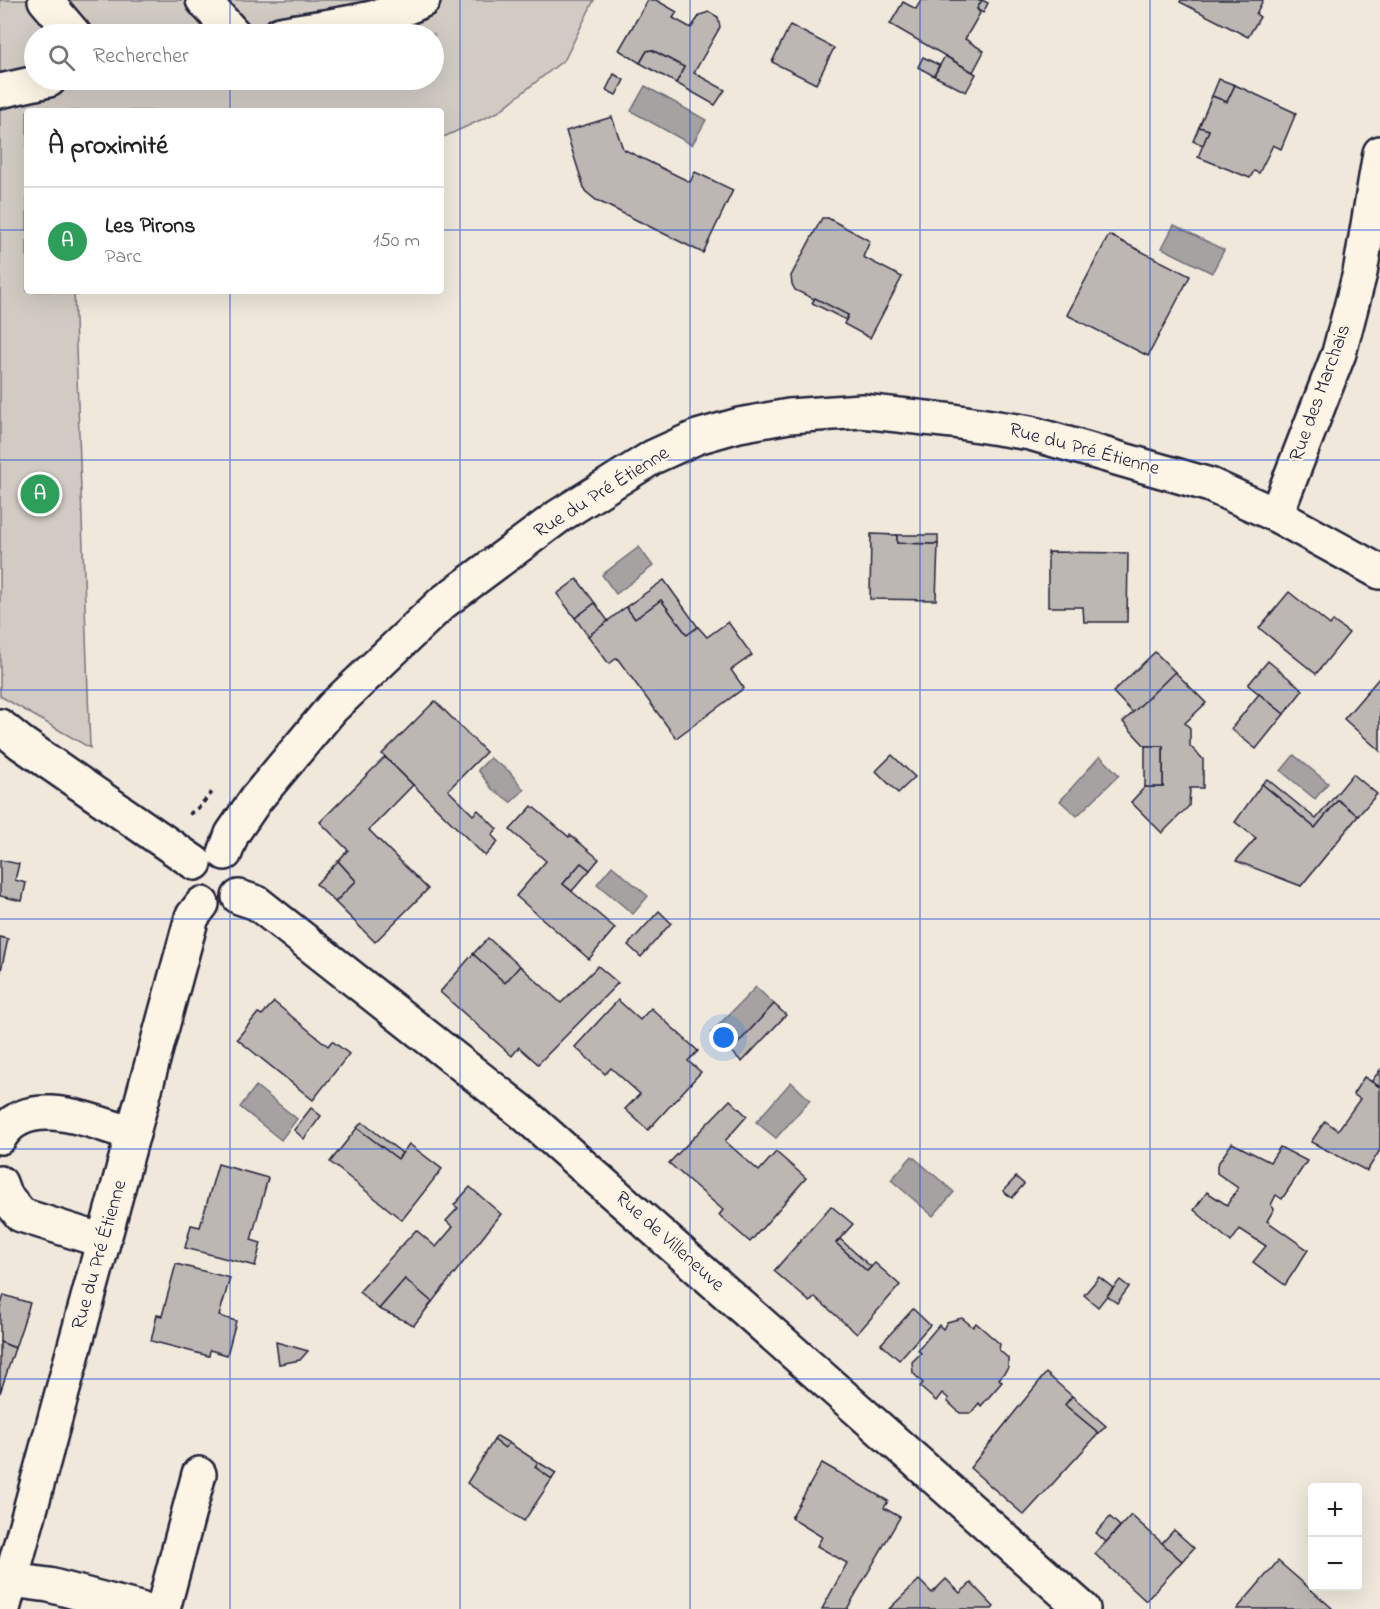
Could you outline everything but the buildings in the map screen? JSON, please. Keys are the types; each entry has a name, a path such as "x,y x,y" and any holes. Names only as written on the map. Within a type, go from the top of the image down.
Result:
{"street":[{"path":"45,0 65,24"},
{"path":"203,0 225,24"},
{"path":"316,24 374,8 410,8 423,0"},
{"path":"0,91 24,86"},
{"name":"Rue des Marchais","path":"1276,515 1339,353 1360,273 1380,153"},
{"name":"Rue du Pré Étienne","path":"225,853 232,834 256,799 332,708 442,603 559,516 653,457 697,437 739,425 789,416 862,411 953,421 1030,433 1199,481 1276,515"},
{"path":"1276,515 1380,572"},
{"path":"0,726 21,743 195,863"},
{"path":"225,853 240,863 244,872 245,880 239,897 232,904 224,907 215,908 202,904 192,894 189,875 195,863 207,854 225,853"},
{"name":"Rue de Villeneuve","path":"239,897 257,903 521,1111 1083,1609"},
{"name":"Rue du Pré Étienne","path":"7,1594 192,917 202,904"},
{"path":"0,1137 19,1119 44,1111 78,1117 133,1134"},
{"path":"3,1202 21,1215 103,1241"},
{"path":"163,1609 199,1474"},
{"path":"7,1594 49,1585 140,1609"}],"shaded area":[{"path":"0,0 594,0 565,59 498,112 444,136 444,108 24,108 24,294 74,294 90,748 0,696"},
{"path":"645,86 706,120 692,145 631,111"},
{"path":"1174,225 1224,250 1212,273 1162,248"},
{"path":"639,547 653,566 616,594 602,575"},
{"path":"1294,755 1328,783 1315,799 1281,771"},
{"path":"1100,756 1119,775 1077,816 1060,801"},
{"path":"490,758 509,771 524,790 511,802 492,789 478,770"},
{"path":"612,866 648,896 633,914 597,884"},
{"path":"756,987 774,1004 731,1051 711,1033"},
{"path":"791,1082 810,1100 776,1138 756,1122"},
{"path":"256,1086 297,1119 281,1140 240,1107"},
{"path":"912,1156 954,1192 933,1216 891,1180"}],"place":[{"name":"Les Pirons","path":"40,494"}]}
